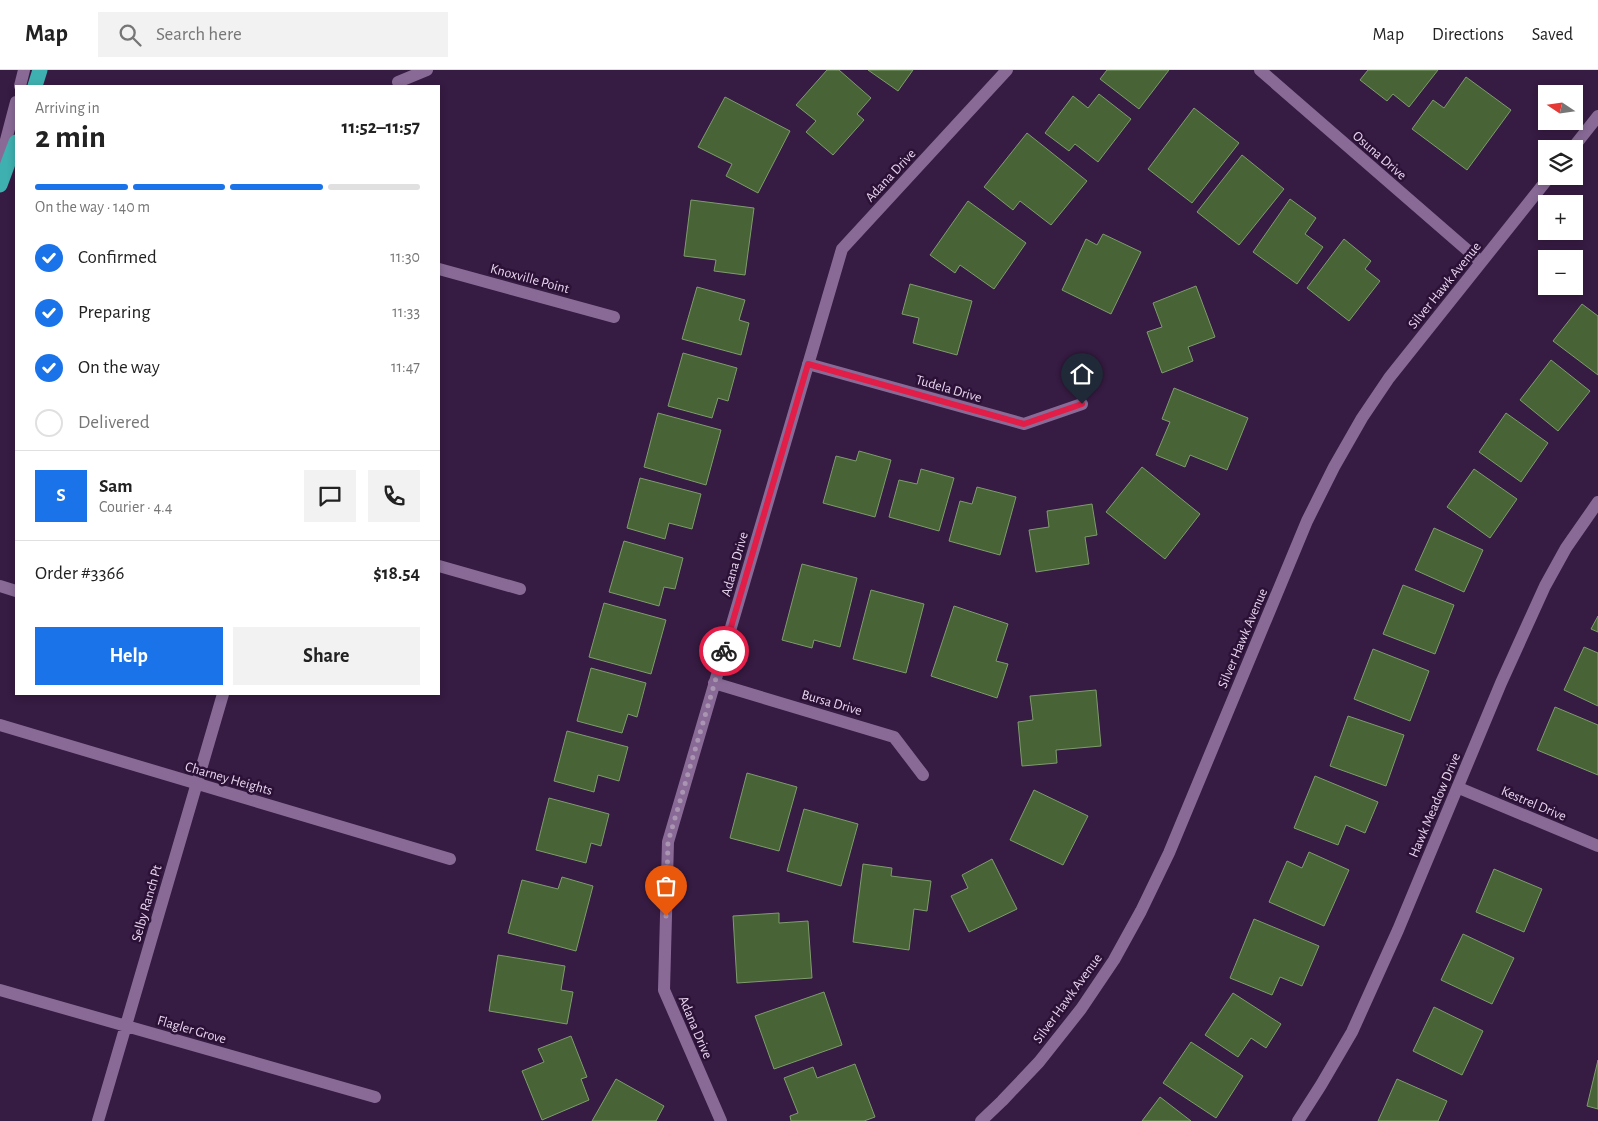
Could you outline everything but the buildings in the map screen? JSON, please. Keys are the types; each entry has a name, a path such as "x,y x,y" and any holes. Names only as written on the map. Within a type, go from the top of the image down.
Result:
{"highway":[{"path":"35,85 40,70"},
{"path":"0,186 15,145"}],"street":[{"path":"20,85 24,70"},
{"path":"397,79 428,70"},
{"name":"Adana Drive","path":"721,1121 664,990 668,842 842,249 1007,70"},
{"name":"Osuna Drive","path":"1260,70 1481,262"},
{"path":"0,163 15,106"},
{"path":"1579,140 1598,116"},
{"name":"Silver Hawk Avenue","path":"981,1121 1039,1062 1081,1009 1114,960 1141,911 1169,853 1307,521 1334,467 1389,378 1543,185"},
{"name":"Knoxville Point","path":"440,269 614,317"},
{"name":"Tudela Drive","path":"808,364 1024,424 1082,404"},
{"name":"Hawk Meadow Drive","path":"1298,1121 1352,1032 1398,930 1501,683 1545,586 1566,548 1598,502"},
{"path":"440,566 520,589"},
{"path":"0,586 15,591"},
{"name":"Bursa Drive","path":"714,684 894,737 923,775"},
{"name":"Selby Ranch Pt","path":"98,1121 223,695"},
{"name":"Charney Heights","path":"0,726 450,859"},
{"name":"Kestrel Drive","path":"1458,788 1598,846"},
{"name":"Flagler Grove","path":"0,990 375,1098"}],"way so far":[{"path":"666,916 668,842 724,651"}],"route":[{"path":"724,651 808,364 1024,424 1082,404"}]}
